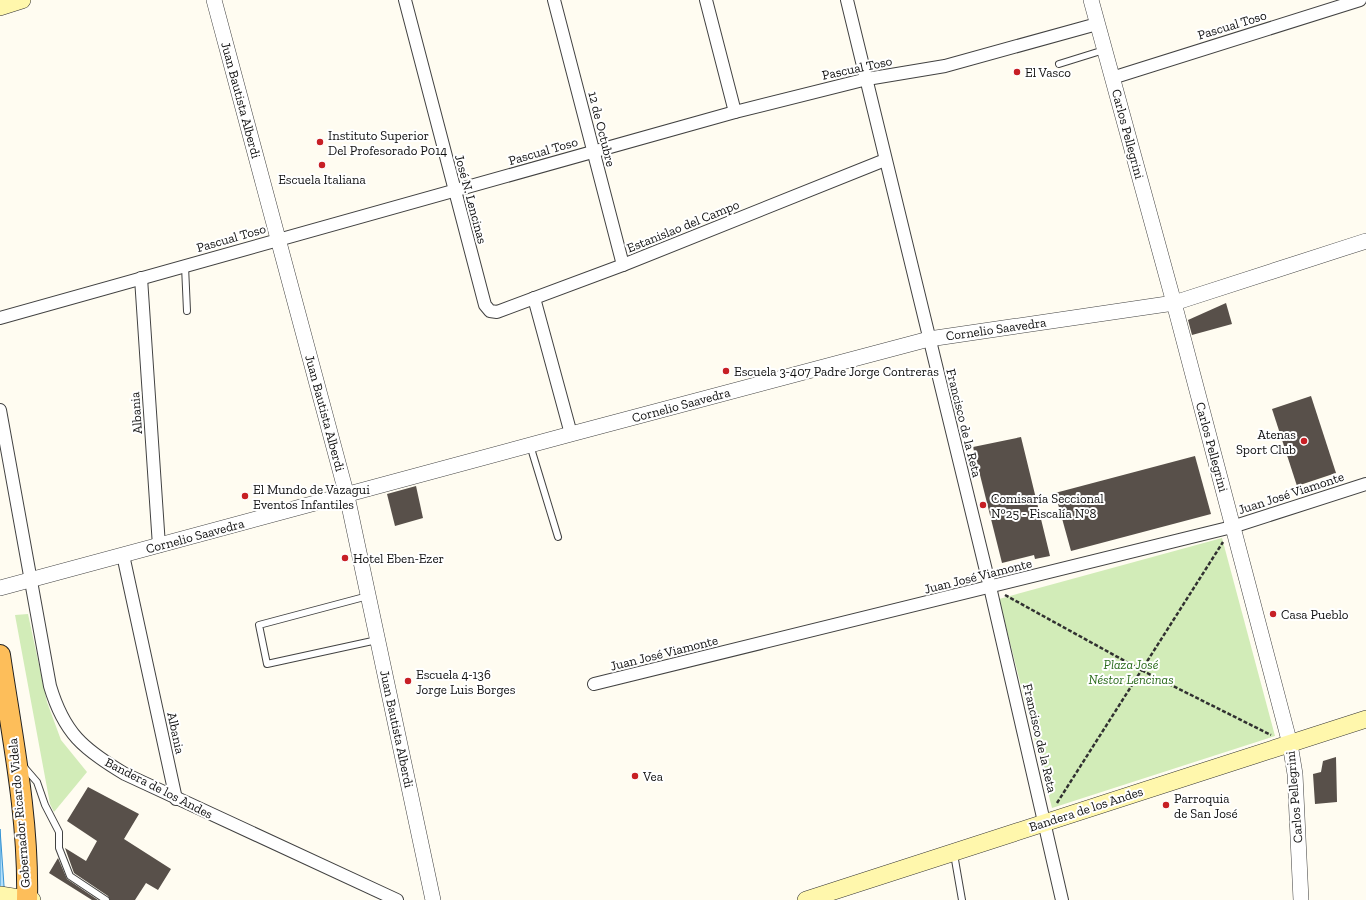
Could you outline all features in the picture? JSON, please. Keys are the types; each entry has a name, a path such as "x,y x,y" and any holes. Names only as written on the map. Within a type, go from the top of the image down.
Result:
{"highway":[{"name":"Gobernador Ricardo Videla","path":"0,655 15,757 27,871 28,899"}],"main road":[{"path":"0,7 22,0"},
{"name":"Bandera de los Andes","path":"806,900 1366,719"},
{"path":"2,895 28,899"}],"street":[{"name":"Juan Bautista Alberdi","path":"214,0 347,496 433,900"},
{"name":"José N. Lencinas","path":"404,0 485,305 490,311"},
{"name":"12 de Octubre","path":"554,0 623,265"},
{"path":"706,0 735,112"},
{"name":"Francisco de la Reta","path":"847,0 990,587 1062,900"},
{"name":"Carlos Pellegrini","path":"1091,0 1174,303 1290,744 1295,774 1301,900"},
{"name":"Pascual Toso","path":"1112,78 1360,0"},
{"name":"Pascual Toso","path":"0,318 735,112 866,79 945,66 1097,24"},
{"name":"Estanislao del Campo","path":"490,311 497,312 623,265 885,160"},
{"name":"Cornelio Saavedra","path":"0,588 929,339 1174,303 1366,241"},
{"name":"Albania","path":"141,278 159,546"},
{"path":"534,298 571,434"},
{"name":"Bandera de los Andes","path":"0,410 50,686 56,707 69,729 85,748 125,774 176,799 397,900"},
{"name":"Juan José Viamonte","path":"594,684 1232,527 1366,484"},
{"name":"Albania","path":"123,555 176,799"}],"lane":[{"path":"1059,64 1104,50"},
{"path":"185,266 187,311"},
{"path":"530,445 558,537"},
{"path":"368,596 259,625 267,664 378,640"},
{"path":"15,757 37,782 45,805 59,832 59,848 70,876 106,900"},
{"path":"953,853 962,900"}],"path":[{"path":"1045,822 1143,671 1232,527"},
{"path":"990,587 1143,671 1290,744"}],"green space":[{"name":"Plaza José Néstor Lencinas","path":"1222,538 1275,736 1052,808 999,599"},
{"path":"28,614 47,702 61,740 87,772 54,812 50,804 15,615"}],"water":[{"path":"0,829 5,900 0,900"}],"building":[{"path":"1226,303 1232,324 1192,335 1188,320"},
{"name":"Atenas Sport Club","path":"1311,396 1336,473 1297,486 1272,409"},
{"path":"1021,437 1050,556 1035,559 1034,555 1002,563 973,447"},
{"path":"1195,456 1211,514 1071,551 1055,493"},
{"path":"416,486 423,518 395,526 387,494"},
{"path":"1336,757 1337,802 1315,804 1313,774 1321,772 1323,761"},
{"path":"88,787 139,814 124,839 171,869 158,890 146,883 135,900 110,900 108,896 74,873 65,848 86,861 97,841 67,821"},
{"path":"58,858 67,879 98,900 92,900 49,873"}],"place":[{"name":"El Vasco","path":"1017,72"},
{"name":"Instituto Superior Del Profesorado P014","path":"320,142"},
{"name":"Escuela Italiana","path":"322,165"},
{"name":"Escuela 3-407 Padre Jorge Contreras","path":"726,371"},
{"name":"Atenas Sport Club","path":"1304,441"},
{"name":"El Mundo de Vazagui Eventos Infantiles","path":"245,496"},
{"name":"Comisaría Seccional N°25 - Fiscalía N°8","path":"983,505"},
{"name":"Hotel Eben-Ezer","path":"345,558"},
{"name":"Casa Pueblo","path":"1273,614"},
{"name":"Escuela 4-136 Jorge Luis Borges","path":"408,681"},
{"name":"Vea","path":"635,776"},
{"name":"Parroquia de San José","path":"1166,805"}]}
